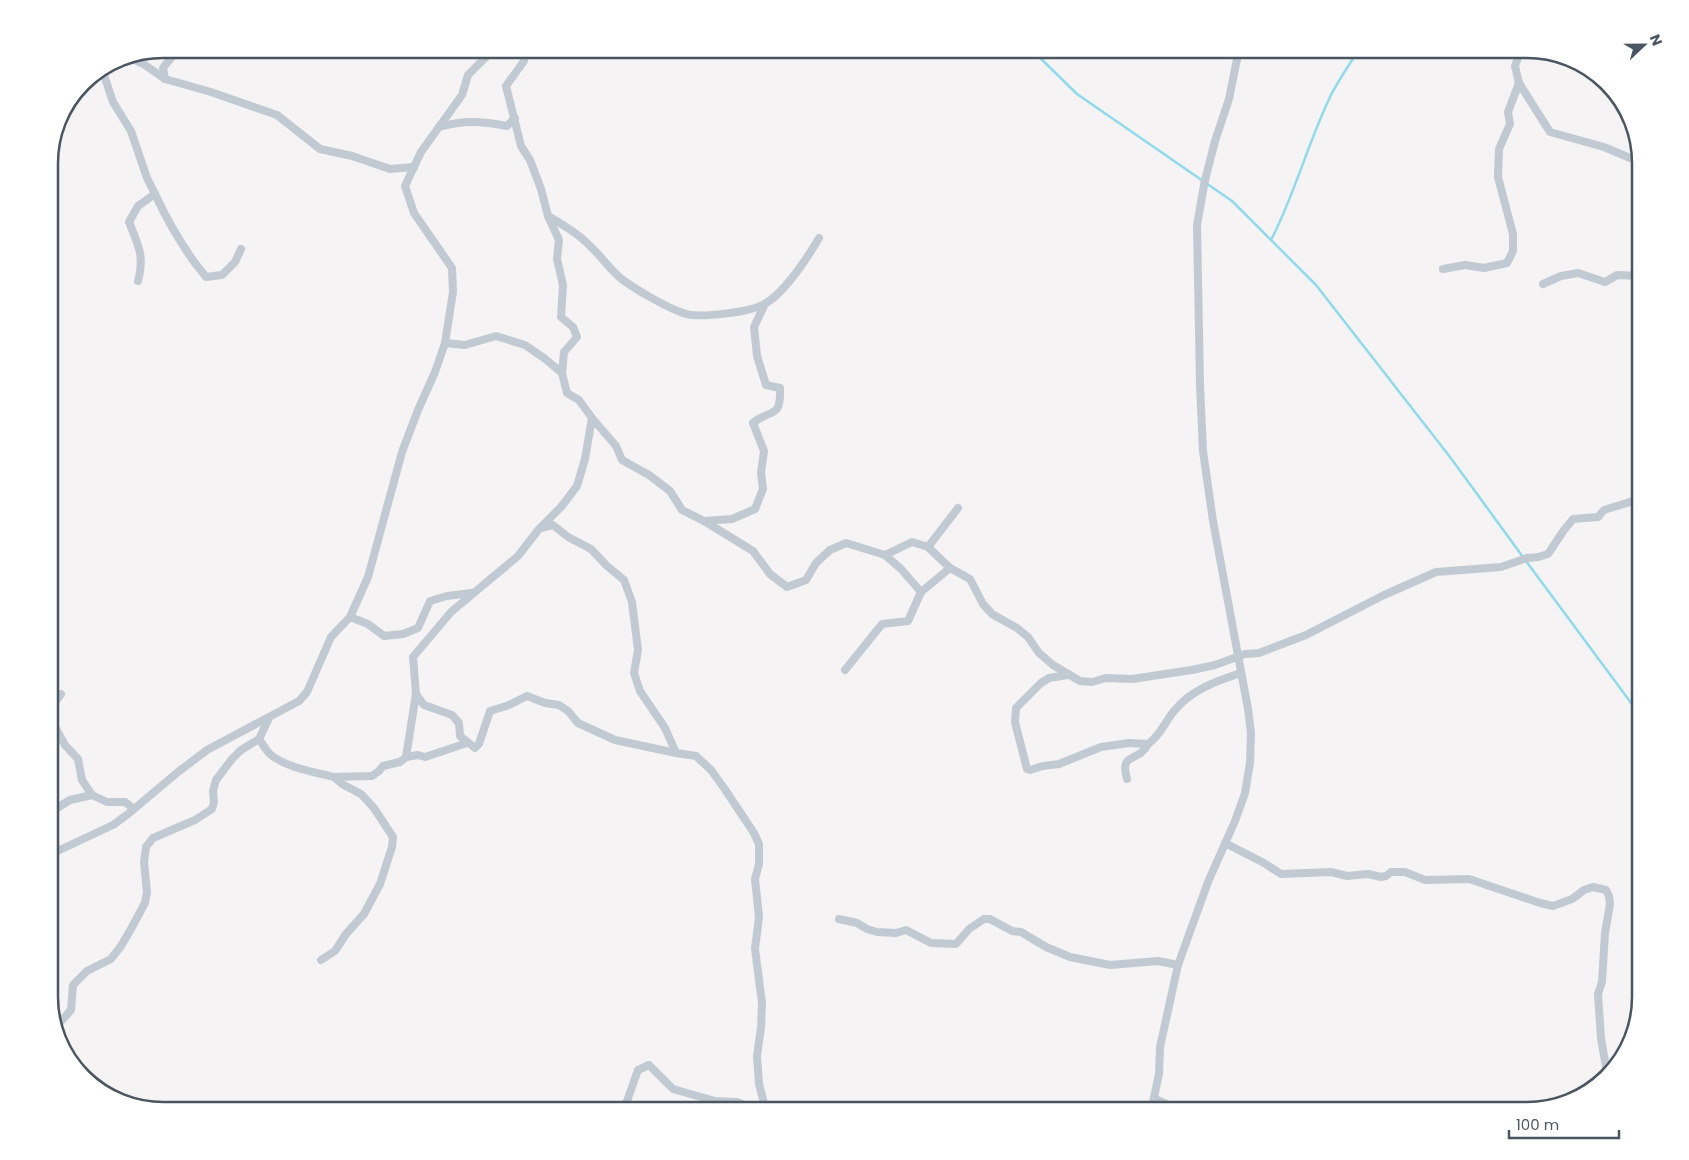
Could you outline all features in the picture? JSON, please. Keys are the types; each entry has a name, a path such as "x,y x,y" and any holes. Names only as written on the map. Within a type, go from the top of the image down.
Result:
{"street":[{"path":"165,79 163,68 171,58"},
{"path":"58,851 113,825 207,750 299,701 307,692 331,637 350,617 368,577 402,452 445,343 452,292 452,268 414,213 405,186 421,152 462,94 468,75 485,58"},
{"path":"524,58 524,61 506,86 521,146 530,160 541,189 548,216 559,240 557,259 562,286 561,317 573,327 577,337 564,352 562,373 567,393 579,400 616,446 622,460 649,475 670,491 682,510 753,551 770,574 787,587 806,580 816,563 830,550 846,543 885,555 901,569 921,592"},
{"path":"1153,1102 1159,1074 1160,1047 1178,965 1208,882 1244,792 1250,763 1251,733 1248,709 1213,521 1203,451 1197,225 1207,172 1229,99 1237,58"},
{"path":"1518,58 1515,66 1519,83 1550,132 1604,147 1632,158"},
{"path":"136,61 165,79 196,87 277,115 320,149 352,156 390,169 414,167"},
{"path":"105,75 114,102 131,131 147,178 168,220 192,261 206,277 222,275 235,262 241,248"},
{"path":"1443,269 1465,265 1484,268 1507,263 1513,251 1513,234 1498,177 1499,149 1510,124 1508,112 1519,83"},
{"path":"439,127 479,121 507,126 515,118"},
{"path":"138,282 142,256 129,222 138,206 155,194"},
{"path":"548,216 590,245 621,279 685,314 710,315 736,312 765,304"},
{"path":"704,521 732,519 755,509 763,489 761,473 764,451 753,423 759,418 774,413 780,404 780,388 766,385 757,356 754,327 765,304 783,288 819,238"},
{"path":"1543,284 1561,276 1578,273 1605,282 1616,274 1632,275"},
{"path":"445,343 465,345 496,336 525,345 562,373"},
{"path":"406,757 416,694 413,657 451,612 518,556 578,486 592,418"},
{"path":"885,555 912,542 928,547 950,568 970,580 983,604 992,614 1017,628 1028,637 1039,654 1053,666 1080,681 1092,682 1106,678 1132,679 1192,670 1215,665 1245,654 1259,654 1306,635 1384,595 1436,572 1507,566 1527,558 1538,558 1548,554 1573,519 1598,517 1604,510 1632,501"},
{"path":"928,547 958,508"},
{"path":"540,529 553,525 568,537 591,549 624,580 632,602 638,650 634,673 640,692 665,728 676,752"},
{"path":"845,670 882,624 908,621 921,592 950,568"},
{"path":"350,617 368,624 384,636 403,634 418,628 430,600 472,593"},
{"path":"1127,779 1124,766 1126,762 1143,752 1148,744 1158,737 1163,726 1188,696 1222,679 1241,673"},
{"path":"1068,675 1049,678 1041,683 1016,708 1015,722 1027,769 1059,764 1101,747 1129,743 1148,744"},
{"path":"58,699 62,694"},
{"path":"416,694 424,705 452,715 458,723 460,736 475,748 479,744 490,711 510,705 527,696 545,703 559,705 568,711 578,723 615,740 696,756 711,770 754,833 759,844 759,864 755,880 759,917 756,949 762,1003 761,1027 756,1056 759,1084 764,1102"},
{"path":"61,1022 70,1010 73,985 87,971 111,959 121,946 145,903 148,892 144,862 146,847 153,838 195,820 212,809 214,802 212,791 216,780 232,759 259,739 269,718"},
{"path":"58,732 65,745 78,759 82,780 92,795 108,802 125,802 134,809"},
{"path":"259,739 270,753 279,760 303,769 334,777 353,778 372,776 383,766 400,762 406,757 418,755 425,757 468,743"},
{"path":"321,960 335,951 346,934 364,914 380,884 393,838 374,808 361,794 342,784 334,777"},
{"path":"58,807 70,800 92,795"},
{"path":"1225,843 1264,862 1281,874 1331,872 1347,876 1358,874 1381,877 1391,872 1405,872 1425,880 1469,879 1553,906 1572,899 1584,890 1593,887 1606,890 1610,904 1604,933 1602,982 1598,994 1601,1038 1606,1067"},
{"path":"839,919 858,923 867,929 877,932 896,933 906,930 931,943 956,944 969,929 984,919 990,919 1012,931 1021,932 1046,948 1070,957 1110,965 1158,961 1178,965"},
{"path":"626,1102 638,1070 649,1065 673,1089 715,1101 737,1102"},
{"path":"1154,1098 1163,1102"}],"waterway":[{"path":"1040,58 1077,94 1232,201 1316,285 1450,457 1523,557"},
{"path":"1271,240 1331,95 1353,58"},
{"path":"1526,561 1632,704"}]}
